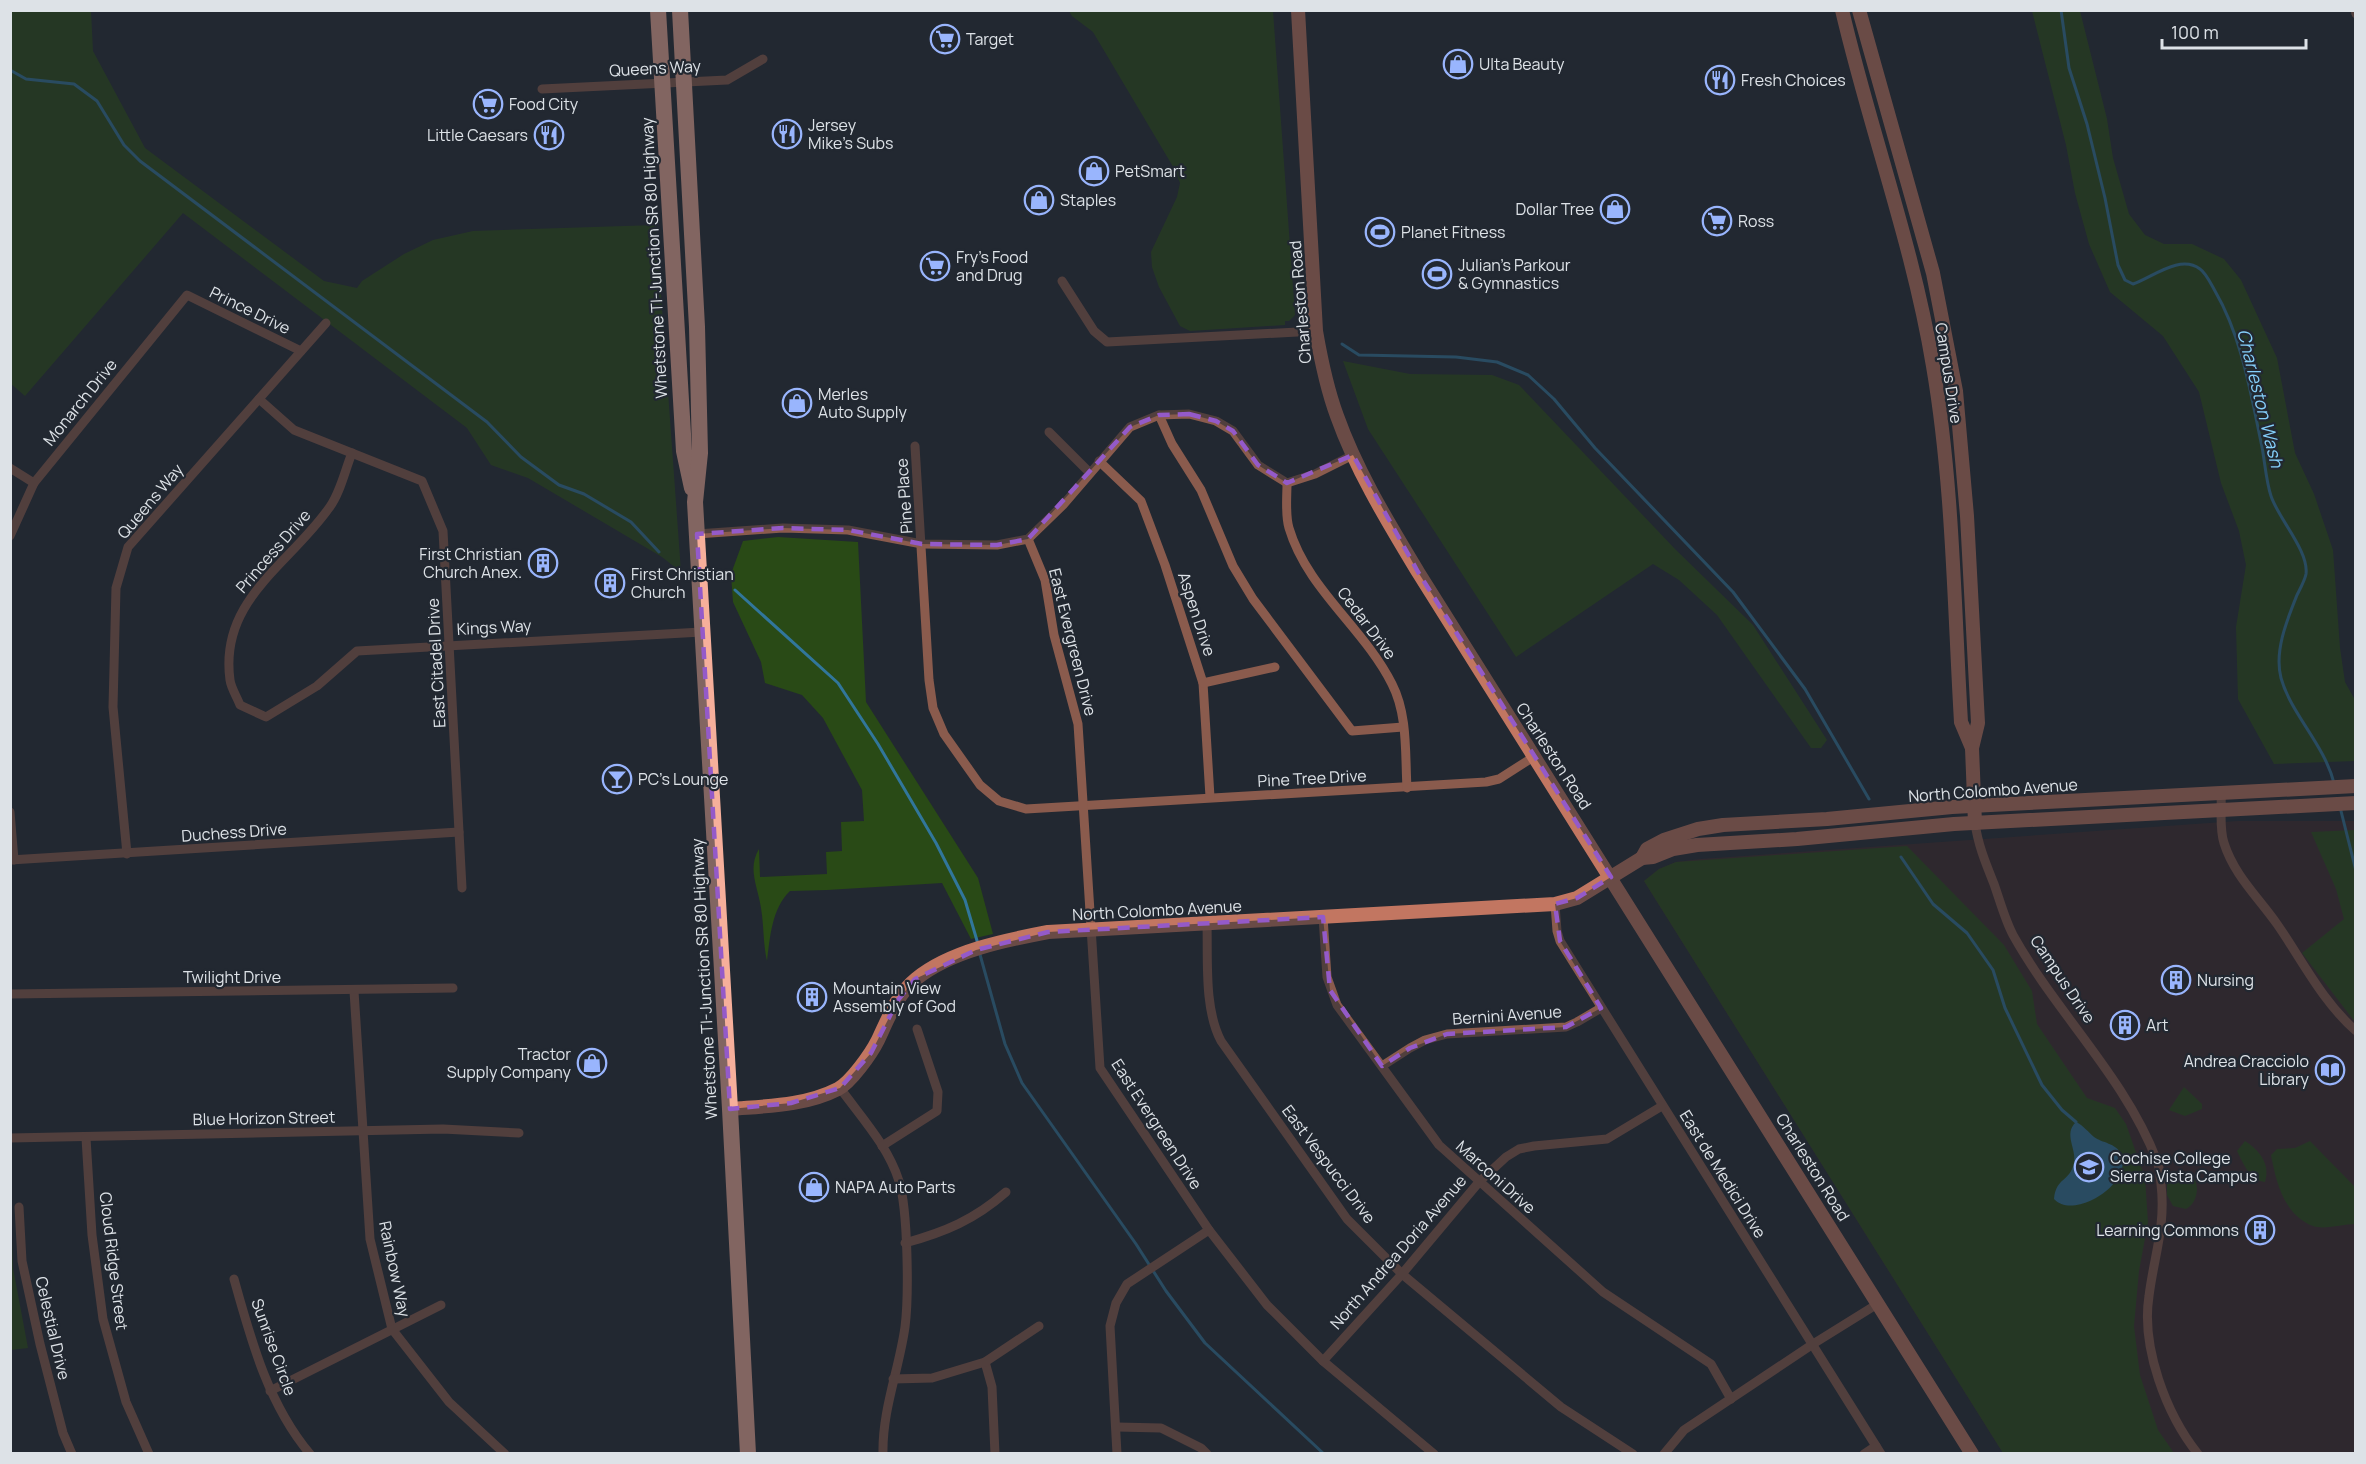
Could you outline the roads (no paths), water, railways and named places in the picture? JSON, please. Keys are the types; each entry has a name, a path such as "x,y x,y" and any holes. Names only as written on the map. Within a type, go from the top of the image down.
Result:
{"highway":[{"name":"Whetstone TI-Junction SR 80 Highway","path":"658,10 684,451 695,502 697,534 748,1454"},
{"name":"Whetstone TI-Junction SR 80 Highway","path":"680,10 697,327 700,453 695,502"}],"street":[{"name":"Charleston Road","path":"1298,10 1316,331 1323,373 1336,416 1353,455 1373,496 1418,572 1972,1454"},
{"name":"Campus Drive","path":"1842,10 1901,221 1933,366 1943,439 1961,722 1972,748"},
{"name":"Campus Drive","path":"1859,10 1933,273 1956,391 1967,516 1978,716 1972,748 1978,844 2012,933 2045,985 2117,1084 2137,1118 2158,1164 2163,1199 2162,1221 2148,1298 2148,1340 2165,1392 2185,1438 2198,1454"},
{"name":"Queens Way","path":"542,89 727,80 763,59"},
{"path":"1062,282 1094,331 1107,342 1316,331"},
{"name":"Prince Drive","path":"186,295 301,351"},
{"name":"Monarch Drive","path":"10,536 34,483 186,295"},
{"name":"Queens Way","path":"127,854 113,707 116,588 128,547 326,323"},
{"name":"East Citadel Drive","path":"259,399 294,430 422,481 443,531 451,644 462,888"},
{"path":"697,534 783,528 848,530 922,544 997,545 1028,539 1063,505 1130,427 1159,415 1189,414 1216,421 1233,431 1258,465 1287,483 1315,474 1353,455"},
{"path":"1159,415 1172,444 1202,490 1233,566 1253,599 1352,731 1403,727"},
{"path":"1049,432 1090,472"},
{"name":"Pine Place","path":"915,446 922,544"},
{"name":"Princess Drive","path":"240,705 230,682 230,649 237,619 255,592 331,507 352,453"},
{"name":"Aspen Drive","path":"1099,461 1142,501 1165,565 1203,683 1210,797"},
{"path":"10,468 34,483"},
{"name":"Cedar Drive","path":"1287,483 1288,526 1295,546 1315,580 1355,628 1392,684 1400,705 1407,788"},
{"name":"East Evergreen Drive","path":"1028,539 1045,580 1054,635 1078,724 1100,1068 1209,1230 1267,1305 1323,1361 1434,1454"},
{"name":"Pine Tree Drive","path":"922,544 929,680 933,708 944,734 980,785 999,801 1026,809 1486,782 1499,779 1535,756"},
{"name":"Kings Way","path":"240,705 266,717 317,686 357,651 451,644 702,632"},
{"path":"1203,683 1275,667"},
{"name":"North Colombo Avenue","path":"1642,858 1647,849 1664,840 1698,829 1723,825 1806,821 1974,807 2355,786"},
{"path":"2221,793 2223,840 2231,861 2247,886 2276,922 2336,1012 2355,1031"},
{"name":"North Colombo Avenue","path":"730,1109 791,1103 817,1097 840,1088 871,1053 898,1000 915,979 937,966 1007,940 1048,932 1555,904 1577,898 1642,858 1653,857 1688,846 1797,840 1975,823 2355,803"},
{"path":"10,812 12,860"},
{"name":"Duchess Drive","path":"12,860 459,832"},
{"name":"East de Medici Drive","path":"1555,904 1560,941 1878,1450"},
{"name":"Marconi Drive","path":"1323,917 1327,977 1337,1005 1439,1145 1603,1292 1711,1364 1731,1399"},
{"name":"East Vespucci Drive","path":"1207,924 1211,1011 1221,1041 1347,1219 1402,1274 1561,1407 1633,1454"},
{"name":"Twilight Drive","path":"10,994 453,988"},
{"name":"Rainbow Way","path":"354,991 370,1239 392,1329 449,1402 504,1454"},
{"name":"Bernini Avenue","path":"1382,1066 1425,1040 1447,1034 1566,1027 1601,1008"},
{"path":"882,1146 937,1111 938,1092 917,1029"},
{"path":"840,1088 882,1146 898,1181 903,1204 905,1327 883,1435 883,1454"},
{"name":"North Andrea Doria Avenue","path":"1323,1361 1402,1274 1479,1182 1506,1157 1519,1149 1534,1146 1607,1139 1662,1107"},
{"name":"Blue Horizon Street","path":"10,1138 443,1129 519,1132"},
{"name":"Cloud Ridge Street","path":"86,1138 92,1235 103,1319 126,1402 149,1454"},
{"path":"905,1243 938,1234 963,1223 985,1210 1006,1192"},
{"name":"Celestial Drive","path":"19,1207 22,1261 63,1433 72,1454"},
{"path":"1118,1454 1110,1326 1116,1303 1127,1284 1209,1230"},
{"name":"Sunrise Circle","path":"234,1279 249,1334 270,1391 310,1454"},
{"path":"1664,1454 1684,1430 1879,1303"},
{"path":"270,1391 441,1305"},
{"path":"893,1379 932,1378 985,1362 1039,1326"},
{"path":"985,1362 992,1387 994,1454"},
{"path":"1117,1427 1161,1428 1201,1448 1207,1454"},
{"name":"Rainbow Way","path":"493,1442 513,1454"},
{"path":"1864,1454 1878,1450"}],"water":[{"path":"2076,1122 2097,1139 2119,1150 2123,1165 2111,1187 2100,1196 2075,1205 2063,1205 2054,1199 2055,1192 2069,1174 2074,1163 2070,1137 2072,1127"}],"waterway":[{"name":"Charleston Wash","path":"2061,10 2069,68 2087,124 2118,265 2125,280 2133,284 2175,265 2192,265 2206,276 2232,327 2249,387 2271,496 2298,545 2306,565 2306,574 2280,646 2281,678 2292,704 2323,755 2334,783"},
{"path":"10,70 26,79 74,84 97,101 124,145 140,161 487,422 521,457 559,485 584,494 631,522 659,552"},
{"path":"1342,344 1359,355 1456,357 1497,362 1528,375 1554,399 1595,448 1733,592 1805,689 1869,799"},
{"path":"735,590 838,683 878,744 936,843 965,900 978,944"},
{"name":"Charleston Wash","path":"2340,807 2356,871"},
{"path":"1901,857 1933,904 1967,933 1993,970 2005,1008 2042,1085 2062,1110 2076,1122"},
{"path":"979,951 1005,1044 1022,1083 1136,1244 1166,1291 1205,1343 1324,1454"}],"place":[{"name":"Target","path":"945,39"},
{"name":"Ulta Beauty","path":"1458,64"},
{"name":"Fresh Choices","path":"1720,80"},
{"name":"Food City","path":"488,104"},
{"name":"Jersey Mike's Subs","path":"787,134"},
{"name":"Little Caesars","path":"549,135"},
{"name":"PetSmart","path":"1094,171"},
{"name":"Staples","path":"1039,200"},
{"name":"Dollar Tree","path":"1615,209"},
{"name":"Ross","path":"1717,221"},
{"name":"Planet Fitness","path":"1380,232"},
{"name":"Fry's Food and Drug","path":"935,266"},
{"name":"Julian's Parkour & Gymnastics","path":"1437,274"},
{"name":"Merles Auto Supply","path":"797,403"},
{"name":"First Christian Church Anex.","path":"543,563"},
{"name":"First Christian Church","path":"610,583"},
{"name":"PC's Lounge","path":"617,779"},
{"name":"Nursing","path":"2176,980"},
{"name":"Mountain View Assembly of God","path":"812,997"},
{"name":"Art","path":"2125,1025"},
{"name":"Tractor Supply Company","path":"592,1063"},
{"name":"Andrea Cracciolo Library","path":"2330,1070"},
{"name":"Cochise College Sierra Vista Campus","path":"2089,1167"},
{"name":"NAPA Auto Parts","path":"814,1187"},
{"name":"Learning Commons","path":"2260,1230"}]}
